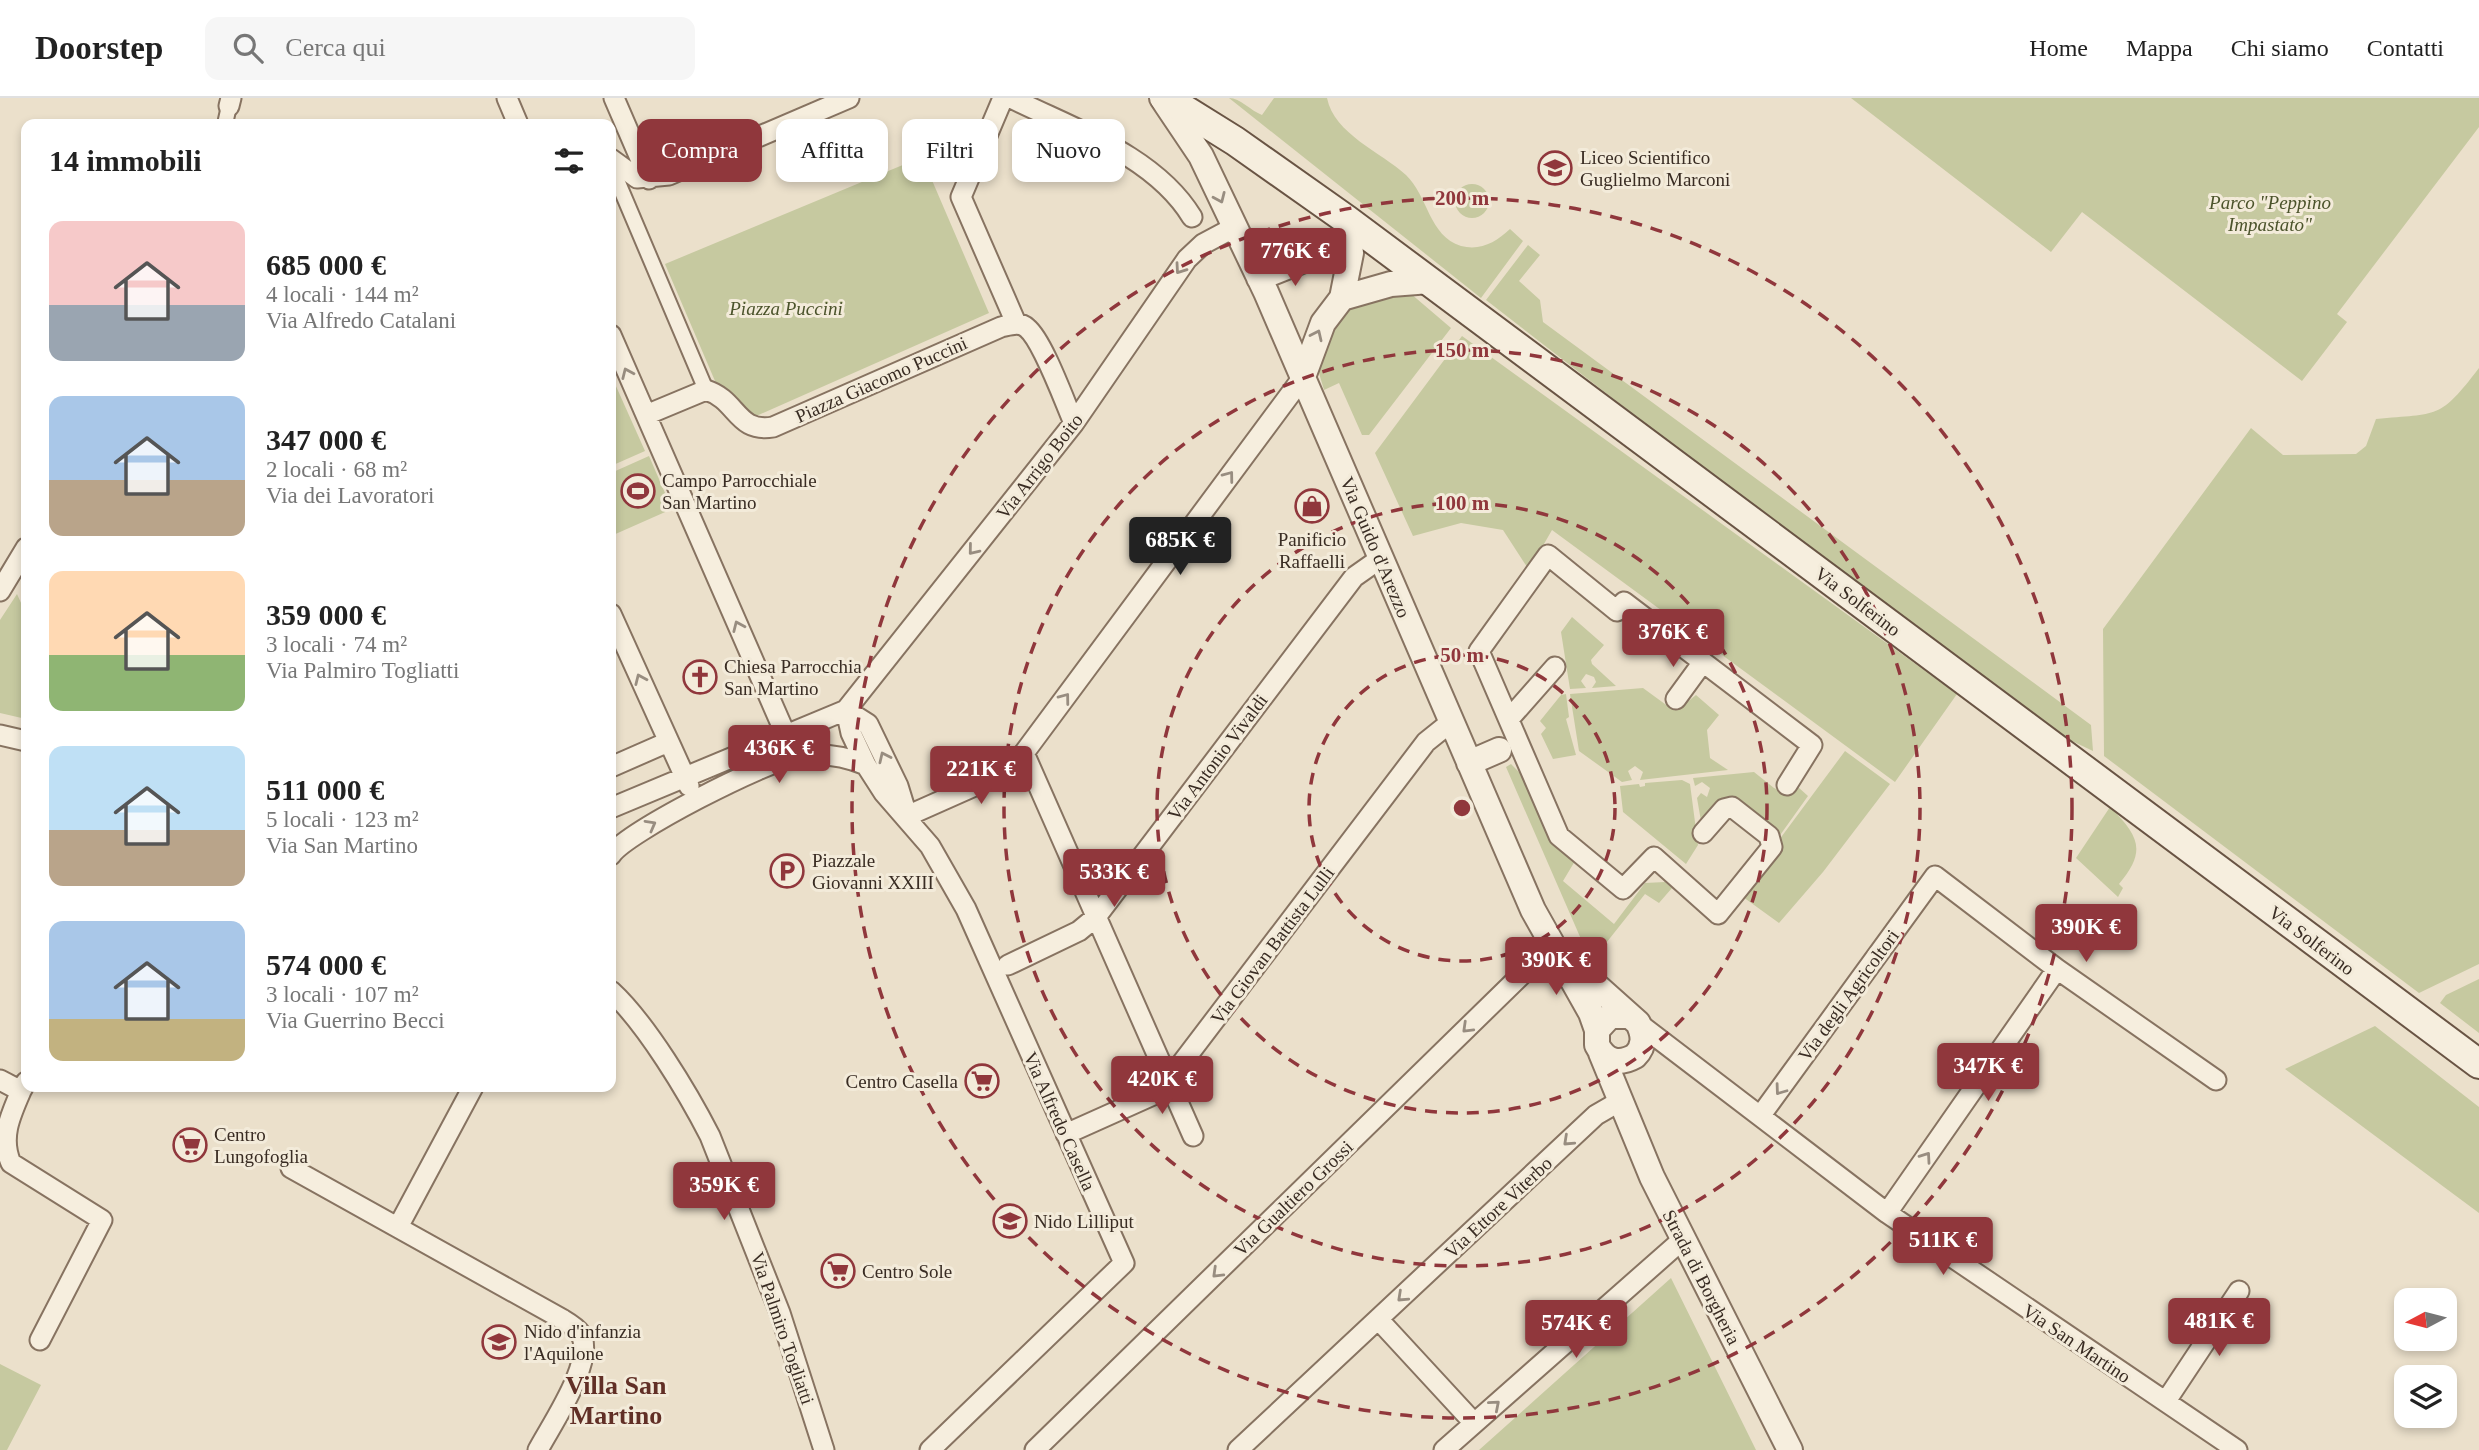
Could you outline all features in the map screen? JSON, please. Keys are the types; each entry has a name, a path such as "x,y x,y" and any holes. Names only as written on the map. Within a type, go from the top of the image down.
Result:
{"main road":[{"name":"Via Solferino","path":"1163,98 1235,141 1347,220 2479,1064"},
{"name":"Via Solferino","path":"1193,98 1235,141"}],"street":[{"path":"507,98 516,119"},
{"path":"614,98 637,151"},
{"path":"762,135 849,98"},
{"path":"1003,98 961,197 1016,323 1027,327 1037,341 1074,424"},
{"path":"1011,98 1148,169 1182,202 1192,217"},
{"name":"Via Guido d'Arezzo","path":"1163,98 1195,145 1259,278 1551,946"},
{"path":"616,163 637,178"},
{"path":"616,178 706,390 646,415"},
{"path":"907,816 1006,772 1024,753 1303,377 1323,323 1342,298 1351,253 1347,220"},
{"name":"Via Arrigo Boito","path":"846,710 1074,424 1187,259 1203,244 1233,228"},
{"path":"1259,278 1314,256"},
{"path":"1342,298 1391,284 1430,281"},
{"name":"Piazza Giacomo Puccini","path":"706,390 718,394 731,405 745,424 758,429 773,427 988,332 1016,323"},
{"path":"616,346 795,756"},
{"path":"1703,833 1724,808 1732,807 1769,836 1772,847 1718,914 1654,857 1623,889 1559,836 1509,746 1509,719 1479,651 1548,555 1617,611 1624,602 1812,745 1787,785"},
{"path":"0,591 21,556"},
{"name":"Via Antonio Vivaldi","path":"1008,965 1079,931 1096,917 1353,577 1381,558"},
{"path":"616,625 695,800"},
{"path":"1676,699 1703,662"},
{"path":"1509,719 1555,667"},
{"path":"616,806 846,710"},
{"name":"Via Alfredo Casella","path":"846,710 851,733 866,765 884,793 907,816 930,846 966,909 1124,1263 930,1450"},
{"name":"Via Alfredo Casella","path":"846,710 868,724 898,786 907,816"},
{"name":"Via Giovan Battista Lulli","path":"1066,1134 1153,1094 1169,1080 1426,742 1451,722"},
{"path":"0,735 21,740"},
{"path":"616,765 668,742"},
{"path":"1469,763 1509,746"},
{"path":"1024,753 1193,1136"},
{"path":"616,850 631,835 695,800 795,756 849,758 866,765"},
{"name":"Via degli Agricoltori","path":"1761,1115 1935,876 2057,969"},
{"path":"1551,946 1633,1019 1643,1042 1628,1070 1622,1100"},
{"name":"Strada di Borgheria","path":"1551,946 1587,1004 1651,1177 1790,1450"},
{"name":"Via Gualtiero Grossi","path":"1035,1450 1551,946"},
{"path":"1887,1213 2057,969 2216,1080"},
{"name":"Via Palmiro Togliatti","path":"616,994 670,1069 710,1136 780,1312 824,1450"},
{"path":"1633,1019 1610,1016 1599,1041 1617,1062 1637,1054"},
{"name":"Via San Martino","path":"1633,1019 1887,1213 2237,1450"},
{"name":"Via San Martino","path":"1637,1054 1656,1050 1683,1057"},
{"path":"0,1080 21,1085"},
{"path":"21,1092 6,1126 5,1150 11,1163 102,1220 40,1340"},
{"path":"398,1227 470,1092"},
{"name":"Via Ettore Viterbo","path":"1238,1450 1596,1115 1622,1100"},
{"path":"291,1168 562,1318 580,1333 585,1350 579,1372 538,1450"},
{"path":"1444,1450 1682,1240"},
{"path":"2166,1402 2239,1292"},
{"path":"1378,1319 1474,1423"}],"green space":[{"path":"1229,98 1262,115 1274,98 1327,98 1331,111 1348,132 1406,175 1435,225 1450,241 1461,246 1482,246 1510,229 1523,241 1481,298"},
{"name":"Parco \"Peppino Impastato\"","path":"1851,98 2479,98 2479,127 2337,314 2347,322 2302,381 2082,212 2051,252"},
{"name":"Piazza Puccini","path":"902,165 902,182 933,182 989,313 754,417 715,381 665,264 862,182 888,182 888,171"},
{"path":"1472,184 1484,189 1489,201 1484,213 1472,218 1460,213 1455,201 1460,189"},
{"path":"1528,245 1540,255 1519,281 1540,300 1543,322 2091,725 2093,751 2072,741 1660,435 1486,300"},
{"path":"1410,293 1451,328 1369,435 1362,435 1339,383 1324,390 1316,363 1344,301"},
{"path":"1462,336 1957,694 1895,782 1552,530 1529,570 1503,530 1461,523 1413,536 1375,453"},
{"path":"2479,368 2479,964 2419,993 2104,756 2103,629 2251,428 2283,455 2356,454 2366,446 2376,419 2436,411 2455,397"},
{"path":"616,386 645,451 616,464"},
{"name":"Campo Parrocchiale San Martino","path":"649,456 672,509 616,534 616,471"},
{"path":"17,594 21,603 21,718 0,713 0,620"},
{"path":"1572,617 1604,645 1591,660 1592,664 1616,686 1592,688 1596,682 1594,677 1586,674 1581,681 1586,688 1570,689 1561,632"},
{"path":"1643,688 1669,707 1681,707 1696,695 1719,715 1707,730 1710,758 1728,770 1640,780 1643,772 1635,766 1628,771 1632,780 1622,782 1579,751 1570,694"},
{"path":"1566,694 1569,717 1566,719 1576,755 1553,759 1541,734 1546,728 1540,721 1561,695"},
{"path":"1845,751 1890,784 1823,872 1779,923 1743,897 1779,840"},
{"path":"1511,764 1523,776 1575,861 1563,881 1614,924 1645,883 1665,882 1672,888 1659,903 1645,894 1591,962 1506,767"},
{"path":"1754,772 1774,788 1784,792 1798,787 1808,796 1778,838 1741,806 1702,827 1697,798 1701,793 1707,797 1710,788 1702,782 1695,786 1693,778"},
{"path":"1682,780 1690,784 1698,845 1686,864 1623,812 1620,786 1639,784 1640,787 1645,786 1645,783"},
{"path":"2110,807 2128,827 2136,844 2133,862 2119,884 2123,888 2118,897 2076,858"},
{"path":"2479,979 2479,1033 2440,1003 2446,995"},
{"path":"2375,1026 2479,1107 2479,1213 2285,1069"},
{"path":"1671,1278 1756,1450 1479,1450"},
{"path":"0,1364 41,1385 7,1450 0,1450"}],"place":[{"name":"Liceo Scientifico Guglielmo Marconi","path":"1555,168"},
{"name":"Campo Parrocchiale San Martino","path":"638,491"},
{"name":"Panificio Raffaelli","path":"1312,506"},
{"name":"Chiesa Parrocchia San Martino","path":"700,677"},
{"name":"Piazzale Giovanni XXIII","path":"787,871"},
{"name":"Centro Casella","path":"982,1081"},
{"name":"Centro Lungofoglia","path":"190,1145"},
{"name":"Nido Lilliput","path":"1010,1221"},
{"name":"Centro Sole","path":"838,1271"},
{"name":"Nido d'infanzia l'Aquilone","path":"499,1342"}],"district":[{"name":"Villa San Martino","path":"616,1400"}]}
